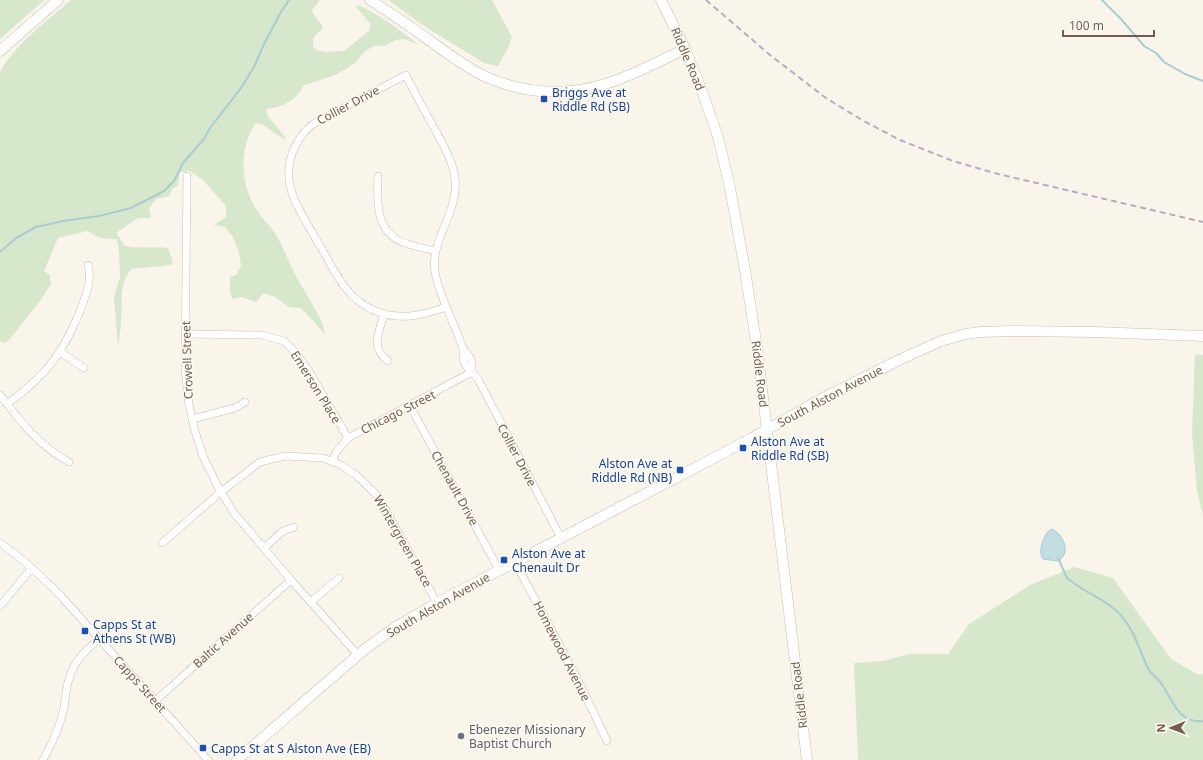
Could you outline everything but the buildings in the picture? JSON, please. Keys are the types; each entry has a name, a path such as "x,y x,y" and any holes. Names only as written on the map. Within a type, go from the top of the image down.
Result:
{"street":[{"path":"0,51 58,0"},
{"path":"370,0 455,58 483,75 502,83 534,91 568,91 603,85 685,49"},
{"name":"Riddle Road","path":"661,0 685,49 708,108 718,137 730,188 748,286 807,760"},
{"name":"Collier Drive","path":"446,307 417,316 395,316 384,314 363,304 341,283 292,192 290,185 289,172 294,147 309,127 318,120 406,75 448,155 454,171 456,182 453,202 434,260 436,276 446,307 463,348 469,355 473,364 472,372 481,386 560,538"},
{"name":"Crowell Street","path":"187,176 185,334 186,386 192,418 203,456 221,492 234,513 358,655"},
{"path":"378,176 378,210 380,218 388,232 407,244 436,251"},
{"path":"7,404 34,382 49,367 70,336 90,281 88,265"},
{"path":"384,314 377,340 377,346 382,356 388,361"},
{"name":"South Alston Avenue","path":"237,760 358,655 397,626 437,603 823,398 941,341 980,332 1037,331 1203,336"},
{"name":"Emerson Place","path":"185,334 262,335 284,342 297,354 309,370 348,438"},
{"path":"60,352 84,368"},
{"name":"Chicago Street","path":"332,460 342,444 348,438 472,372"},
{"path":"0,395 23,425 39,442 69,462"},
{"path":"192,418 235,408 245,402"},
{"name":"Chenault Drive","path":"410,406 499,570"},
{"name":"Wintergreen Place","path":"162,543 221,492 260,462 285,456 323,458 332,460 356,475 378,496 390,515 437,603"},
{"path":"264,548 283,531 294,527"},
{"name":"Capps Street","path":"0,543 11,550 32,568 61,596 208,760"},
{"name":"Homewood Avenue","path":"515,562 576,676 607,741"},
{"path":"0,606 32,568"},
{"path":"311,602 339,578"},
{"name":"Baltic Avenue","path":"155,701 291,580"},
{"path":"43,760 60,723 68,681 72,670 78,659 99,639"}],"green space":[{"path":"0,0 44,0 0,39"},
{"path":"71,0 320,0 312,10 323,29 316,34 313,39 313,46 316,50 325,52 344,51 369,31 371,25 355,5 370,11 418,44 403,39 396,40 385,46 374,46 365,51 356,62 346,69 333,76 304,85 301,91 293,99 278,107 266,109 267,115 286,138 284,139 261,124 256,123 250,132 244,153 244,176 246,187 257,211 278,238 295,274 320,318 325,334 301,308 289,307 275,297 264,293 256,302 242,297 233,299 230,293 230,277 236,275 241,266 239,253 233,237 225,227 214,225 226,217 226,206 203,180 190,171 180,172 178,185 172,189 169,196 156,199 149,208 151,218 138,218 116,233 125,246 168,248 172,259 172,264 165,266 131,269 124,282 121,327 118,346 114,297 120,277 117,239 100,238 87,231 58,238 44,271 50,275 51,284 40,301 9,340 4,343 0,341 0,72 14,52 42,24"},
{"path":"388,0 492,0 512,37 498,66 484,63 424,26"},
{"path":"1195,354 1203,355 1203,515 1197,491 1192,433"},
{"path":"1074,567 1113,578 1171,659 1197,674 1203,674 1203,760 858,760 854,663 883,661 909,654 948,654 969,624 1030,585"}],"water":[{"path":"1051,529 1056,531 1063,539 1065,549 1062,558 1057,561 1043,559 1041,556 1042,543 1048,531"}],"waterway":[{"path":"0,252 16,238 36,227 63,221 99,216 131,208 164,191 174,181 183,163 204,139 210,128 241,88 254,67 264,44 289,0"},
{"path":"1102,0 1121,19 1144,46 1156,53 1164,62 1185,74 1203,81"},
{"path":"1058,558 1067,578 1077,586 1105,602 1123,618 1135,637 1149,670 1160,681 1177,710 1188,719 1203,721"}],"railway":[{"path":"706,0 770,55 826,98 862,120 900,140 953,161 998,174 1203,222"}],"place":[{"name":"Briggs Ave at Riddle Rd (SB)","path":"544,99"},
{"name":"Alston Ave at Riddle Rd (SB)","path":"743,448"},
{"name":"Alston Ave at Riddle Rd (NB)","path":"680,470"},
{"name":"Alston Ave at Chenault Dr","path":"504,560"},
{"name":"Capps St at Athens St (WB)","path":"85,631"},
{"name":"Ebenezer Missionary Baptist Church","path":"461,736"},
{"name":"Capps St at S Alston Ave (EB)","path":"203,748"}]}
